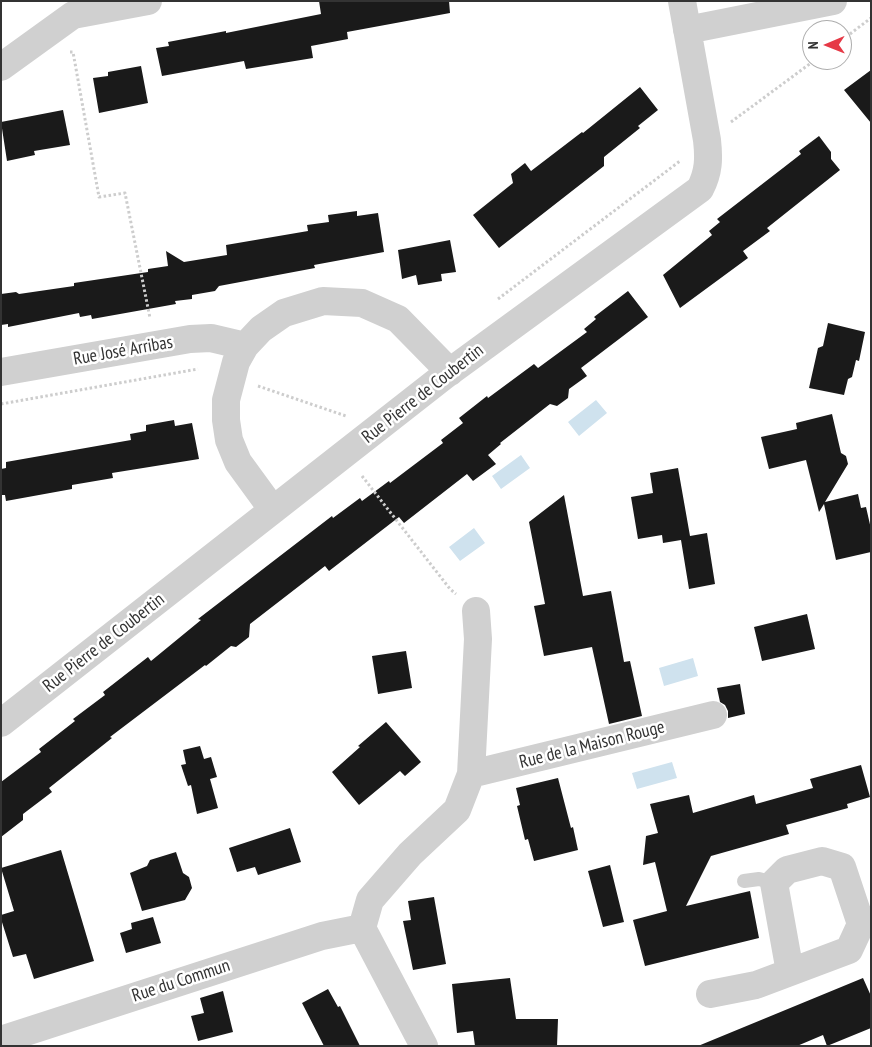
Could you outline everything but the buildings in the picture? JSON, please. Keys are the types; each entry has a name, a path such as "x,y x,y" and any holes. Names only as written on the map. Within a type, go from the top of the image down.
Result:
{"street":[{"path":"1,67 73,15 148,1"},
{"name":"Rue Pierre de Coubertin","path":"1,723 244,535 273,510 450,372 700,188 706,178 709,158 682,1"},
{"path":"688,30 833,1"},
{"path":"273,510 238,462 229,440 226,420 226,400 236,362 245,346 261,329 284,313 323,301 362,303 398,319 450,372"},
{"name":"Rue José Arribas","path":"1,372 190,339 211,338 245,346"},
{"path":"424,1046 362,928 370,900 410,854 457,810 471,774 478,639 476,611"},
{"name":"Rue de la Maison Rouge","path":"471,774 713,715"},
{"path":"710,994 756,985 849,950 866,922 842,867 822,861 787,870 774,883 790,972"},
{"name":"Rue du Commun","path":"1,1040 322,936 362,928"}],"lane":[{"path":"744,881 759,879 774,883"}],"path":[{"path":"852,32 871,18"},
{"path":"32,45 40,52 72,52 99,197 125,193 151,324"},
{"path":"190,339 195,369"},
{"path":"1,404 206,368 214,370 219,379 232,382 242,381 347,417"},
{"path":"345,454 450,589 476,611"}],"water":[{"path":"596,400 607,413 579,436 568,422"},
{"path":"521,455 530,468 501,489 492,476"},
{"path":"474,528 485,543 460,561 449,547"},
{"path":"693,658 698,676 664,686 659,668"},
{"path":"672,762 677,778 637,789 632,773"}]}
